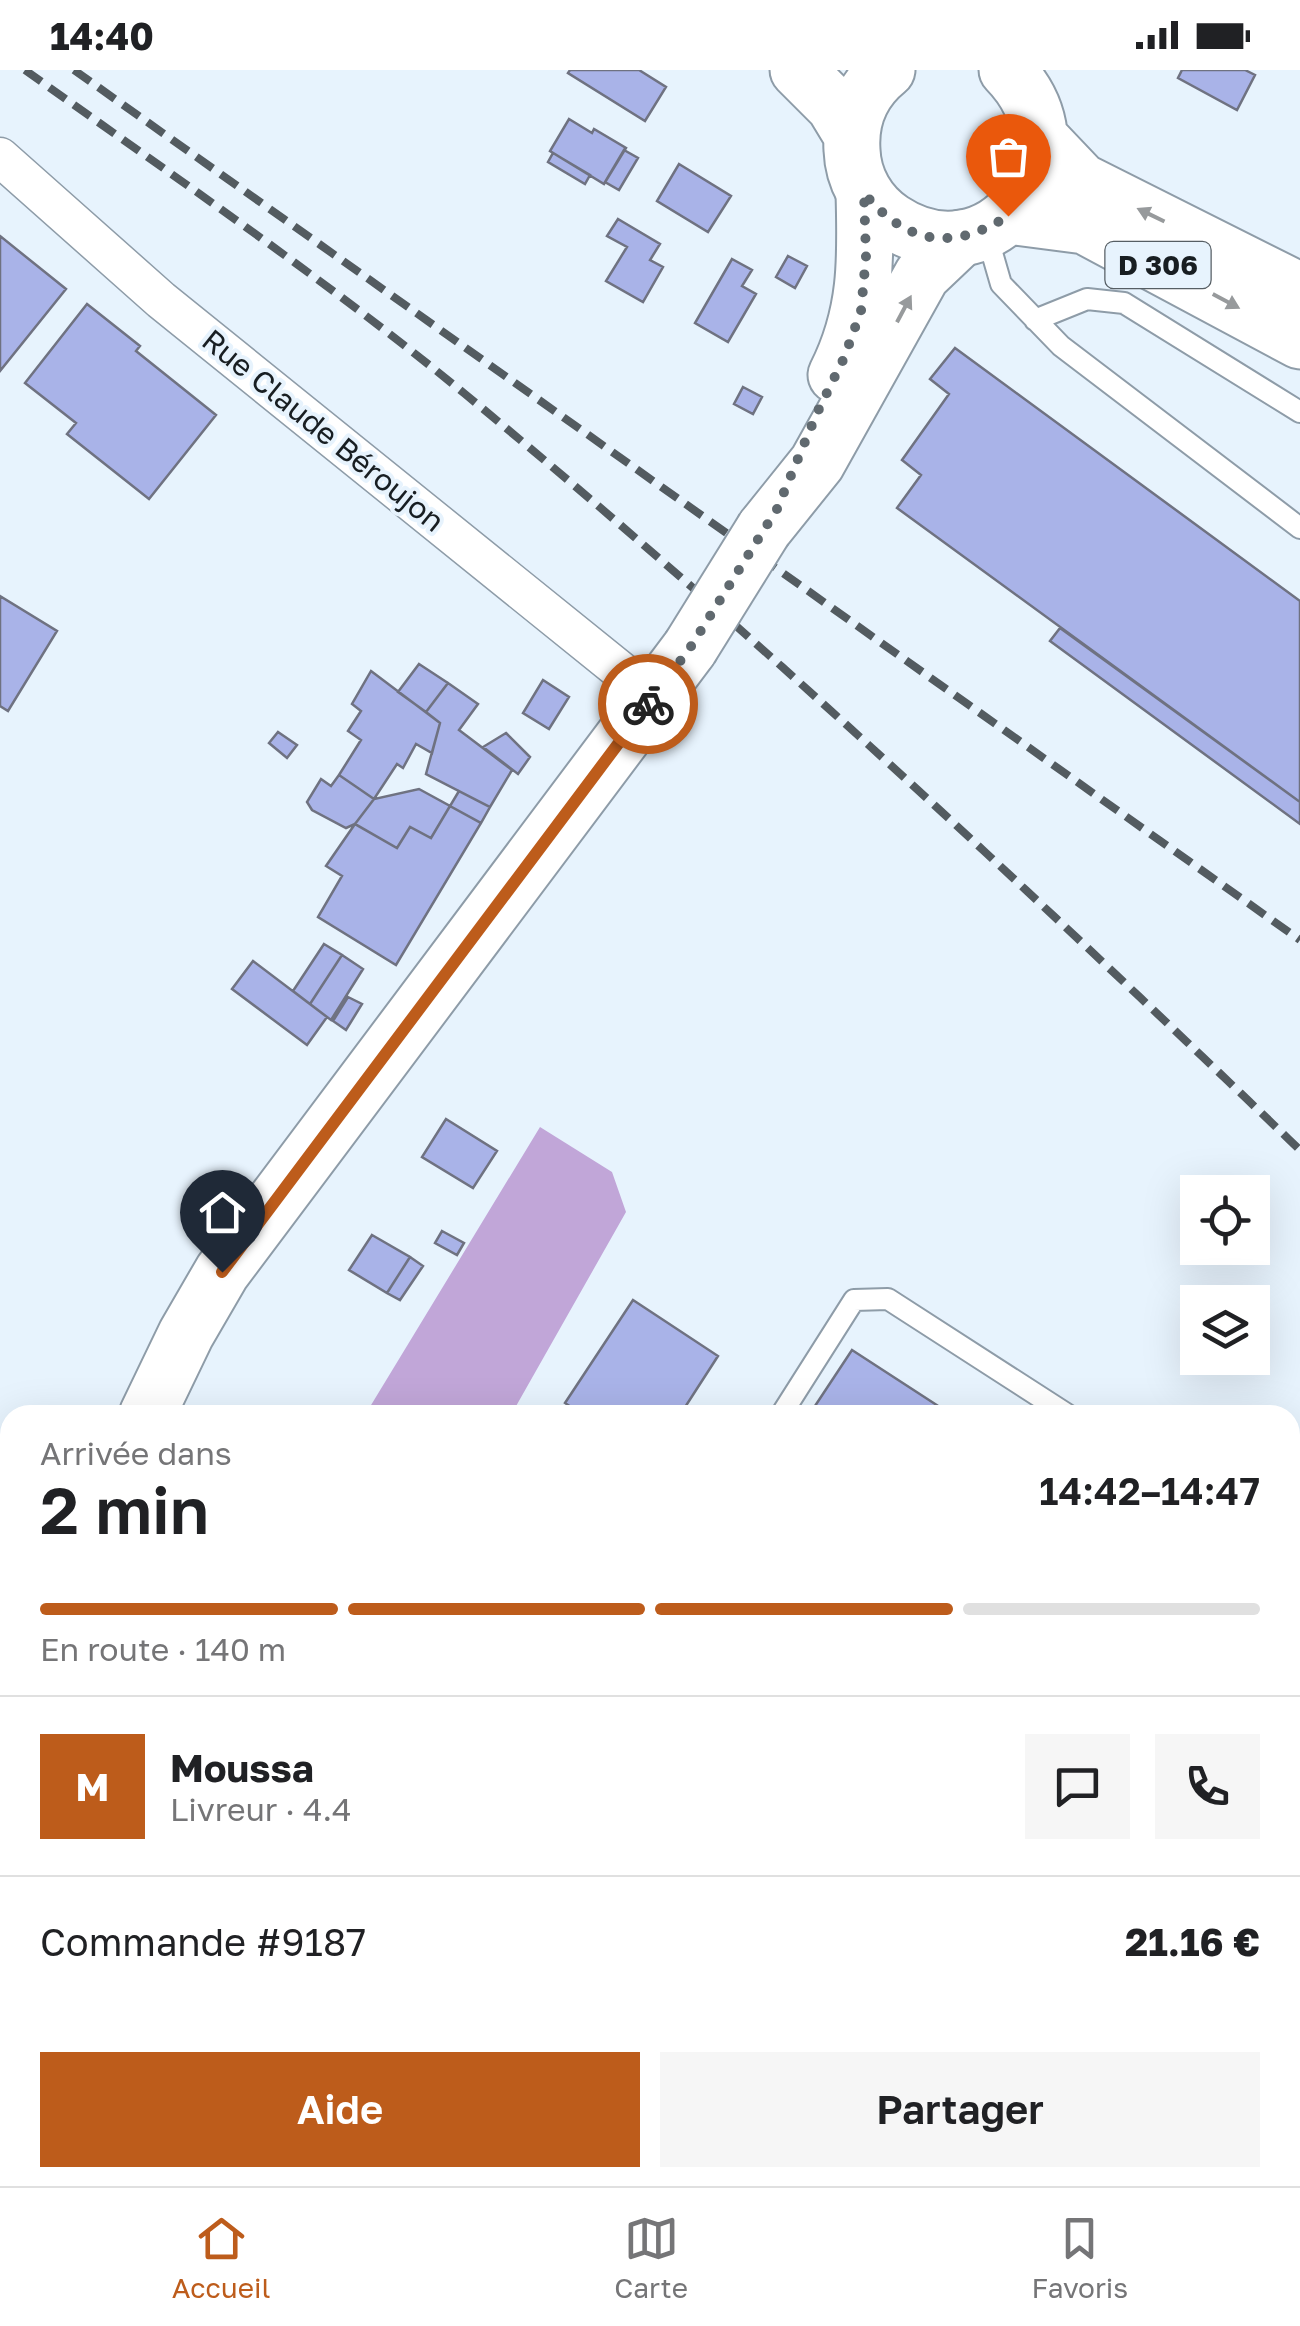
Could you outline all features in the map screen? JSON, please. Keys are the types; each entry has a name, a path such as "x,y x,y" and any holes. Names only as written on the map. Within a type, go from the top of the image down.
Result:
{"main road":[{"path":"798,70 834,106 851,134"},
{"path":"887,70 876,78 859,104 851,134 853,165 864,193 882,215 906,230 933,238 985,228"},
{"path":"152,1405 222,1272 690,648 771,519 817,463 922,275 1027,194 1038,168 1042,140 1036,112 1018,75"},
{"name":"D 306","path":"1042,140 1082,180 1300,291"},
{"path":"771,519 844,358 861,311 866,256 864,193"},
{"name":"D 306","path":"985,228 1085,226 1300,341"}],"street":[{"name":"Rue Claude Béroujon","path":"0,157 161,300 653,697"}],"lane":[{"path":"985,228 1001,284 1061,346 1300,528"},
{"path":"1035,320 1088,300 1124,303 1300,412"},
{"path":"786,1405 854,1300 888,1298 1053,1405"}],"shaded area":[{"path":"540,1127 612,1172 626,1212 517,1405 371,1405"}],"building":[{"path":"639,70 666,87 645,121 568,73"},
{"path":"1182,70 1245,70 1255,75 1237,110 1178,78"},
{"path":"569,119 626,148 604,184 550,151"},
{"path":"624,150 638,158 619,190 605,182"},
{"path":"553,153 590,175 585,184 548,162"},
{"path":"679,164 731,196 708,232 657,201"},
{"path":"618,219 660,244 650,260 663,267 643,302 606,281 627,247 607,236"},
{"path":"0,236 66,289 0,371"},
{"path":"788,256 807,266 795,288 776,277"},
{"path":"732,259 752,270 742,286 756,294 728,342 695,323"},
{"path":"87,304 140,346 136,351 216,415 149,499 67,434 76,423 25,383"},
{"path":"955,348 1300,601 1300,802 897,508 921,475 902,460 949,394 930,379"},
{"path":"743,387 762,397 753,414 734,404"},
{"path":"0,596 57,631 8,711 0,706"},
{"path":"1060,628 1300,802 1300,824 1050,641"},
{"path":"419,664 448,683 426,712 398,692"},
{"path":"371,671 440,723 432,753 416,744 403,768 397,764 374,799 339,775 361,740 348,731 361,711 352,704"},
{"path":"543,680 569,697 549,729 523,713"},
{"path":"448,683 478,704 459,730 512,770 490,807 426,774 440,723 426,712"},
{"path":"278,732 297,745 287,758 269,743"},
{"path":"506,733 530,757 518,774 483,747"},
{"path":"339,775 374,799 355,824 346,828 312,810 307,802 321,779 331,786"},
{"path":"419,789 450,806 431,838 410,827 397,848 355,824 374,799"},
{"path":"459,791 490,807 481,823 450,806"},
{"path":"450,806 481,823 396,965 318,917 342,876 326,866 355,824 397,848 410,827 431,838"},
{"path":"324,944 342,955 310,1004 293,991"},
{"path":"342,955 363,969 331,1020 310,1004"},
{"path":"253,961 327,1017 307,1045 232,989"},
{"path":"348,997 362,1004 346,1030 333,1021"},
{"path":"446,1119 497,1151 473,1188 422,1157"},
{"path":"442,1231 464,1243 457,1255 435,1243"},
{"path":"372,1235 410,1257 387,1293 349,1270"},
{"path":"410,1257 423,1266 400,1300 387,1293"},
{"path":"633,1300 718,1356 686,1405 565,1403"},
{"path":"852,1350 937,1405 816,1405"}],"railway":[{"path":"25,70 358,310 573,484 890,764 1300,1150"},
{"path":"74,70 1300,940"}],"way so far":[{"path":"648,704 690,648 777,509 844,358 861,311 866,256 864,193 882,215 906,230 933,238 961,238 986,230 1008,216"}],"route":[{"path":"222,1272 648,704"}]}
